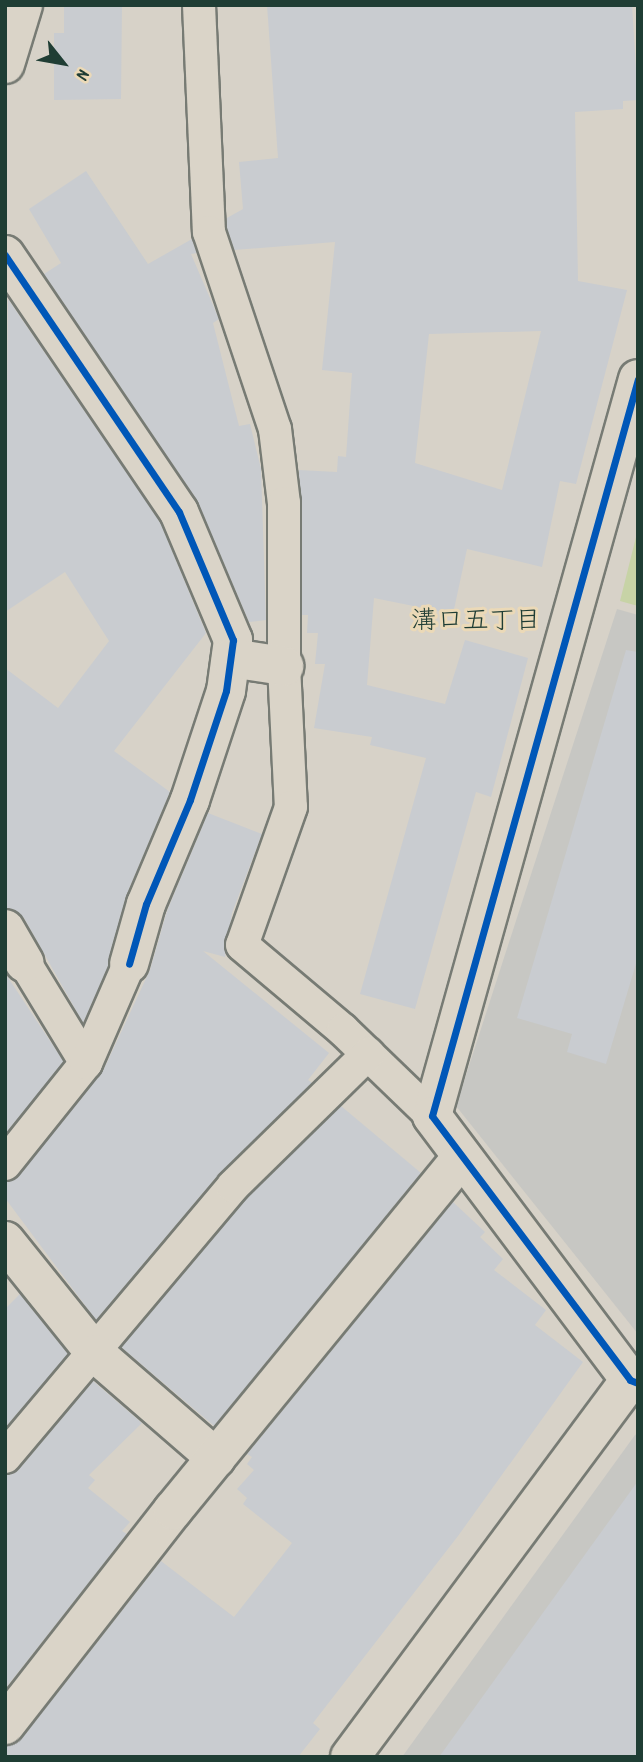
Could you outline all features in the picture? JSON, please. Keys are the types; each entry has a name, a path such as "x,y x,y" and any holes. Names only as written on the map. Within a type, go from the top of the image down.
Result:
{"street":[{"path":"5,64 23,5"},
{"path":"5,255 179,512 233,640 226,691 191,800 146,904 128,964"},
{"path":"350,1757 634,1382 432,1116 638,379"},
{"path":"231,658 284,666"},
{"path":"5,929 25,963"},
{"path":"5,1725 216,1458 462,1157"},
{"path":"5,1241 96,1354 216,1458"}],"lane":[{"path":"199,5 209,232 275,429 284,503 284,666 291,807 242,945 368,1054 432,1116"},
{"path":"25,963 86,1063"},
{"path":"5,1164 86,1063 128,964"},
{"path":"5,1457 96,1354 233,1186 368,1054"}],"shaded area":[{"path":"617,609 638,615 638,1334 456,1106"},
{"path":"638,1433 638,1757 402,1757 635,1435"}],"green space":[{"path":"638,529 638,606 620,601"}],"building":[{"path":"64,5 122,5 121,99 54,100 54,33 64,33"},
{"path":"267,5 632,5 638,100 623,101 623,109 575,112 578,281 627,290 576,484 560,481 542,567 467,549 453,614 374,598 367,685 445,704 465,640 528,658 491,797 476,792 415,1009 360,994 426,758 370,745 372,737 314,728 325,664 315,664 318,633 307,633 308,615 302,615 299,470 337,472 338,456 346,457 352,373 322,370 335,242 234,250 227,229 227,218 243,209 239,162 278,158","holes":["541,331 502,490 415,463 429,334"]},
{"path":"86,171 148,264 192,239 197,253 191,254 219,319 213,323 239,426 250,424 261,469 266,620 249,622 197,500 44,274 61,263 29,209"},
{"path":"8,299 160,522 206,633 114,751 170,792 126,896 108,967 83,1023 24,918 5,907 5,668 58,708 109,641 65,572 5,612"},
{"path":"626,650 638,652 638,957 606,1064 567,1052 572,1034 517,1018"},
{"path":"208,813 262,834 232,913 225,957 203,951 329,1053 308,1080 312,1083 219,1174 96,1320 5,1198 5,1182 19,1175 103,1071 150,970 167,911"},
{"path":"5,973 64,1062 5,1134"},
{"path":"341,1106 421,1173 214,1426 121,1347 246,1199"},
{"path":"453,1202 485,1232 480,1237 503,1259 494,1270 546,1310 535,1325 583,1362 458,1536 313,1723 320,1729 298,1757 5,1757 5,1746 22,1738 161,1561 234,1617 292,1543 243,1504 247,1498 237,1489 254,1470 247,1464 252,1457 247,1454"},
{"path":"20,1294 68,1354 5,1428 5,1309"},
{"path":"93,1381 142,1423 89,1475 95,1480 88,1488 130,1522 122,1531 127,1534 5,1689 5,1475 19,1469"},
{"path":"638,1481 638,1757 439,1757"}],"cycle path":[{"path":"5,255 179,512 233,640 226,691 190,800 146,904 129,964"},
{"path":"638,379 432,1116 630,1380 638,1383"}],"district":[{"name":"溝口五丁目","path":"476,623"}]}
